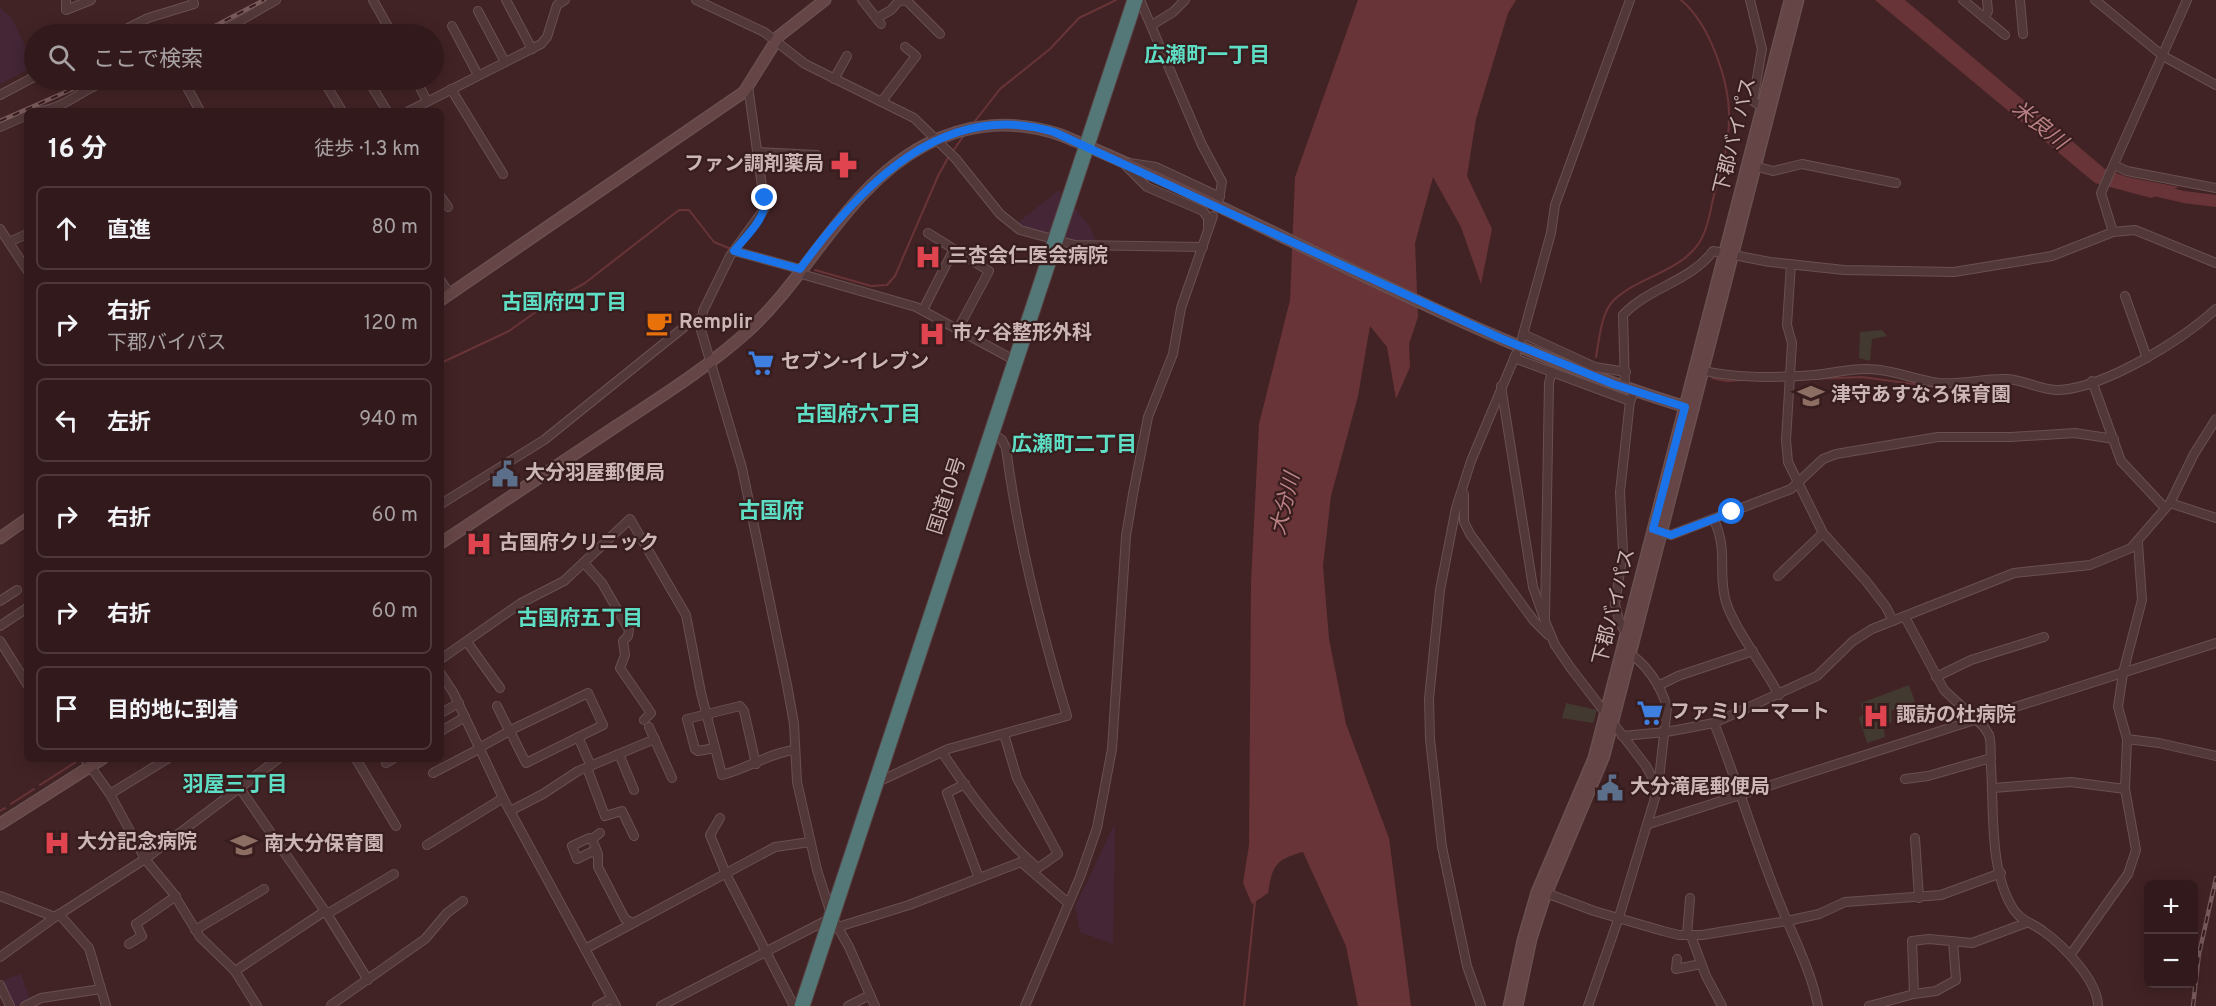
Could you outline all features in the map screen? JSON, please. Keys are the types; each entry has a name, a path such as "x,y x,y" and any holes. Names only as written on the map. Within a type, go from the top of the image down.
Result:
{"highway":[{"name":"国道10号","path":"802,1006 835,922 876,783 1134,0"}],"street":[{"path":"66,0 66,10 91,0"},
{"path":"136,24 194,4 193,0"},
{"path":"234,24 276,0"},
{"path":"373,0 386,24"},
{"path":"507,0 532,49"},
{"path":"696,0 757,28 776,40 800,61 914,118 952,155 1012,225 1026,233 1055,242 1114,247 1203,247"},
{"path":"862,0 879,21 898,2 906,0 939,34"},
{"path":"1122,162 1156,167 1219,198 1222,182 1202,145 1140,0"},
{"path":"1152,25 1173,12 1185,0"},
{"path":"1626,372 1595,367 1523,336 1551,233 1554,205 1630,0"},
{"path":"1749,0 1762,49 1753,101 1762,107"},
{"name":"下郡バイパス","path":"1728,254 1762,107 1790,0"},
{"path":"1517,1006 1531,939 1546,892 1594,785 1609,718 1728,254 1755,166 1798,0"},
{"path":"1963,0 2005,35"},
{"path":"1984,18 1988,11 1987,0"},
{"path":"2020,0 2023,34"},
{"path":"2095,0 2163,56 2216,85"},
{"path":"2113,232 2101,194 2187,0"},
{"path":"445,297 744,92 776,40 822,1"},
{"path":"415,108 532,49 547,37 559,2"},
{"path":"478,11 505,62"},
{"path":"452,26 478,75"},
{"path":"882,101 916,56 905,46"},
{"path":"834,79 847,56"},
{"path":"0,95 24,83"},
{"path":"748,86 765,208 734,251 701,318 702,335 737,449 760,555 789,696 796,782 810,842 835,922 875,1006"},
{"path":"451,89 503,174"},
{"path":"61,108 82,90"},
{"path":"188,90 197,108"},
{"path":"329,90 340,108"},
{"path":"374,90 385,108"},
{"path":"422,90 428,101"},
{"path":"0,127 24,116"},
{"path":"444,541 711,362 754,325 859,200 906,158 936,140 971,128 1005,124 1035,127 1087,146 1494,335 1630,394"},
{"path":"758,152 817,155"},
{"path":"1122,162 1147,187 1203,211 1208,218 1208,231"},
{"path":"1755,166 1773,171 1802,164 1896,183"},
{"path":"2114,165 2127,171 2216,188"},
{"path":"444,201 448,207"},
{"path":"1025,1006 1097,828 1109,766 1126,536 1147,422 1173,354 1181,308 1213,216"},
{"path":"0,229 24,265"},
{"path":"1626,634 1621,626 1615,604 1623,552 1620,492 1630,394 1626,372 1623,315 1631,306 1689,274 1704,263 1713,251 1844,270 1954,272 2052,256 2113,232 2136,230 2216,263"},
{"path":"928,233 989,270 958,329"},
{"path":"9,242 24,235"},
{"path":"923,310 954,249"},
{"path":"734,251 892,298 923,310 1016,361"},
{"path":"1791,264 1787,326 1792,343 1786,452 1788,462 1823,533 1866,581 1886,607 1893,621"},
{"path":"2125,296 2147,358"},
{"path":"1699,369 1729,377 1791,378 1873,369 1938,383 2009,380 2043,389 2074,388 2147,358 2192,329 2216,309"},
{"path":"444,502 544,440 688,324 701,318"},
{"path":"1481,1006 1467,966 1444,858 1430,739 1433,638 1440,590 1462,487 1515,356 1552,372 1689,408"},
{"path":"1545,621 1552,372"},
{"path":"2092,381 2121,461 2168,506 2216,518"},
{"path":"1502,386 1532,578 1553,639"},
{"path":"1622,736 1666,732 1714,723 1817,676 1853,641 1893,621 2014,573 2090,565 2138,543 2168,506 2194,454 2216,418"},
{"path":"876,783 942,752 1066,716 1029,585 1012,501 1006,448 1002,440 991,432"},
{"path":"1657,531 1671,535 1798,485 1823,459 1836,454 1924,438 2012,437 2075,433 2114,439"},
{"path":"1462,487 1464,522 1470,534 1534,621 1553,639 1646,766 1658,788"},
{"path":"444,657 521,603 561,584 624,521 630,519 686,615 714,748 722,775 756,764 782,752 794,750"},
{"path":"1714,520 1723,539 1723,586 1726,603 1779,695"},
{"path":"0,538 24,521"},
{"name":"下郡バイパス","path":"1626,652 1626,634 1657,531"},
{"path":"1778,576 1823,533"},
{"path":"2071,954 2128,874 2136,850 2125,789 2127,739 2118,707 2123,673 2142,600 2138,543"},
{"path":"584,563 602,583 629,630 629,634 623,641 625,655 620,668 651,712 647,723 672,778"},
{"path":"0,601 17,590"},
{"path":"0,626 24,610"},
{"path":"1905,617 1936,677 1953,700 1977,720 1989,735 1993,788 1993,844 2008,898 2014,911 2026,923"},
{"path":"1936,677 1978,658 2044,637"},
{"path":"0,641 2,651 24,679"},
{"path":"467,642 500,688"},
{"path":"1649,824 2216,643"},
{"path":"1658,686 1678,676 1753,651"},
{"path":"1588,1006 1649,824 1658,788 1666,732 1667,708 1658,686 1641,662 1626,652"},
{"path":"444,678 459,703 503,798 614,1002 597,1006"},
{"path":"433,773 510,732 588,693 603,725 526,763 510,732 497,706"},
{"path":"444,711 459,703"},
{"path":"714,748 698,752 695,749 687,718 740,706 744,711 756,764"},
{"path":"444,729 465,717"},
{"path":"1509,1006 1532,909 1609,718"},
{"path":"1714,723 1743,794 1751,826 1787,921 1808,970 1818,1006"},
{"path":"942,752 1023,856 1038,868 1058,854 1017,778 1004,734"},
{"path":"578,738 605,816 622,811 634,836"},
{"path":"510,811 589,767 655,739"},
{"path":"2127,739 2159,743 2216,756"},
{"path":"619,754 634,790"},
{"path":"1905,779 1928,776 1990,758"},
{"path":"110,794 162,762"},
{"path":"0,957 57,915 145,859 274,762"},
{"path":"358,762 396,826"},
{"path":"0,824 88,763 110,794 145,859 176,896 195,930 235,971 257,1006"},
{"path":"1993,788 2071,782 2125,789"},
{"path":"965,784 947,793 979,878"},
{"path":"239,787 326,913 368,980"},
{"path":"427,845 503,798"},
{"path":"720,818 710,835 726,874 794,1006"},
{"path":"598,854 591,852 577,858 572,846 589,838 592,839 600,833"},
{"path":"1915,838 1919,898"},
{"path":"592,839 598,854 598,867 625,919 633,923"},
{"path":"585,949 775,848 810,842"},
{"path":"661,1006 766,951 835,922 909,905 1021,862 1067,902"},
{"path":"1546,892 1594,911 1663,931 1689,935 1787,921 1819,914 1845,902 1941,895 2001,873"},
{"path":"235,971 326,913 394,874"},
{"path":"195,930 264,889"},
{"path":"0,896 57,915 89,948 106,1006"},
{"path":"129,944 142,936 136,924 176,896"},
{"path":"1690,898 1689,935 1722,1006"},
{"path":"331,1006 425,939 447,913 463,901"},
{"path":"1914,994 1912,941 1929,939 1972,943 2026,923 2036,925 2071,954 2096,990 2098,1006"},
{"path":"1869,1006 1914,994 1936,991 1956,980 1953,941"},
{"path":"1677,968 1701,964"},
{"path":"0,985 10,1006"},
{"path":"25,1006 41,998 101,989"},
{"path":"848,1006 870,995"}],"shaded area":[{"path":"0,7 12,19 24,44 24,71 0,84"},
{"path":"1059,190 1062,196 1049,236 1016,224"},
{"path":"1074,207 1091,228 1096,243 1064,240"},
{"path":"1882,330 1887,336 1872,339 1870,361 1859,358 1860,332"},
{"name":"諏訪の杜病院","path":"1909,685 1915,702 1891,711 1892,722 1883,725 1885,737 1867,743 1859,718 1863,714 1861,703"},
{"path":"1566,703 1597,710 1593,723 1562,718"},
{"path":"1115,823 1113,944 1080,932 1075,907"},
{"path":"21,974 30,1000 21,1006 11,1006 2,981"}],"water":[{"name":"大分川","path":"1358,0 1516,0 1508,13 1476,119 1467,176 1492,229 1481,284 1461,227 1433,177 1415,243 1418,317 1409,344 1410,367 1396,399 1387,347 1370,326 1358,396 1331,496 1323,566 1329,639 1346,724 1389,838 1411,1006 1358,1006 1346,946 1303,852 1277,865 1271,876 1268,893 1252,904 1243,883 1249,845 1251,582 1259,424 1290,300 1295,177"},
{"path":"1875,0 1905,0 2105,169 2127,177 2179,187 2151,198 2095,183"}],"waterway":[{"path":"972,125 1000,89 1050,49 1079,18 1116,0"},
{"path":"1596,357 1603,320 1613,301 1634,286 1681,261 1699,243 1707,226 1724,158 1729,119 1722,72 1701,24 1681,0"},
{"path":"953,151 965,134"},
{"path":"815,270 871,286 887,285 895,276 938,176 949,156"},
{"name":"米良川","path":"2149,189 2216,201"},
{"path":"444,362 509,331 547,304 585,283 679,210 689,210 714,242 731,249"},
{"path":"1809,379 1862,377 1943,388 1967,386"},
{"path":"1712,378 1727,381 1743,380"},
{"path":"1994,383 2009,383"},
{"path":"40,785 76,762"},
{"path":"11,804 34,789"},
{"path":"0,811 5,808"},
{"path":"1244,1006 1255,901"}],"railway":[{"path":"219,24 264,0"},
{"path":"29,108 70,90"},
{"path":"0,121 24,110"},
{"path":"2193,1006 2199,954 2216,878"}],"place":[{"name":"ファン調剤薬局","path":"844,165"},
{"name":"三杏会仁医会病院","path":"928,257"},
{"name":"Remplir","path":"659,323"},
{"name":"市ヶ谷整形外科","path":"932,334"},
{"name":"セブン-イレブン","path":"761,363"},
{"name":"津守あすなろ保育園","path":"1811,396"},
{"name":"大分羽屋郵便局","path":"505,474"},
{"name":"古国府クリニック","path":"479,544"},
{"name":"ファミリーマート","path":"1650,713"},
{"name":"諏訪の杜病院","path":"1876,716"},
{"name":"大分滝尾郵便局","path":"1610,788"},
{"name":"大分記念病院","path":"57,843"},
{"name":"南大分保育園","path":"244,845"}],"district":[{"name":"広瀬町一丁目","path":"1207,56"},
{"name":"古国府四丁目","path":"564,303"},
{"name":"古国府六丁目","path":"858,415"},
{"name":"広瀬町二丁目","path":"1074,445"},
{"name":"古国府","path":"771,512"},
{"name":"古国府五丁目","path":"580,619"},
{"name":"羽屋三丁目","path":"235,785"}],"route":[{"path":"765,198 762,216 734,251 800,269 830,231 859,200 899,163 923,146 957,132 988,125 1026,126 1054,132 1500,338 1583,373 1685,407 1653,529 1671,535 1732,512"}]}
